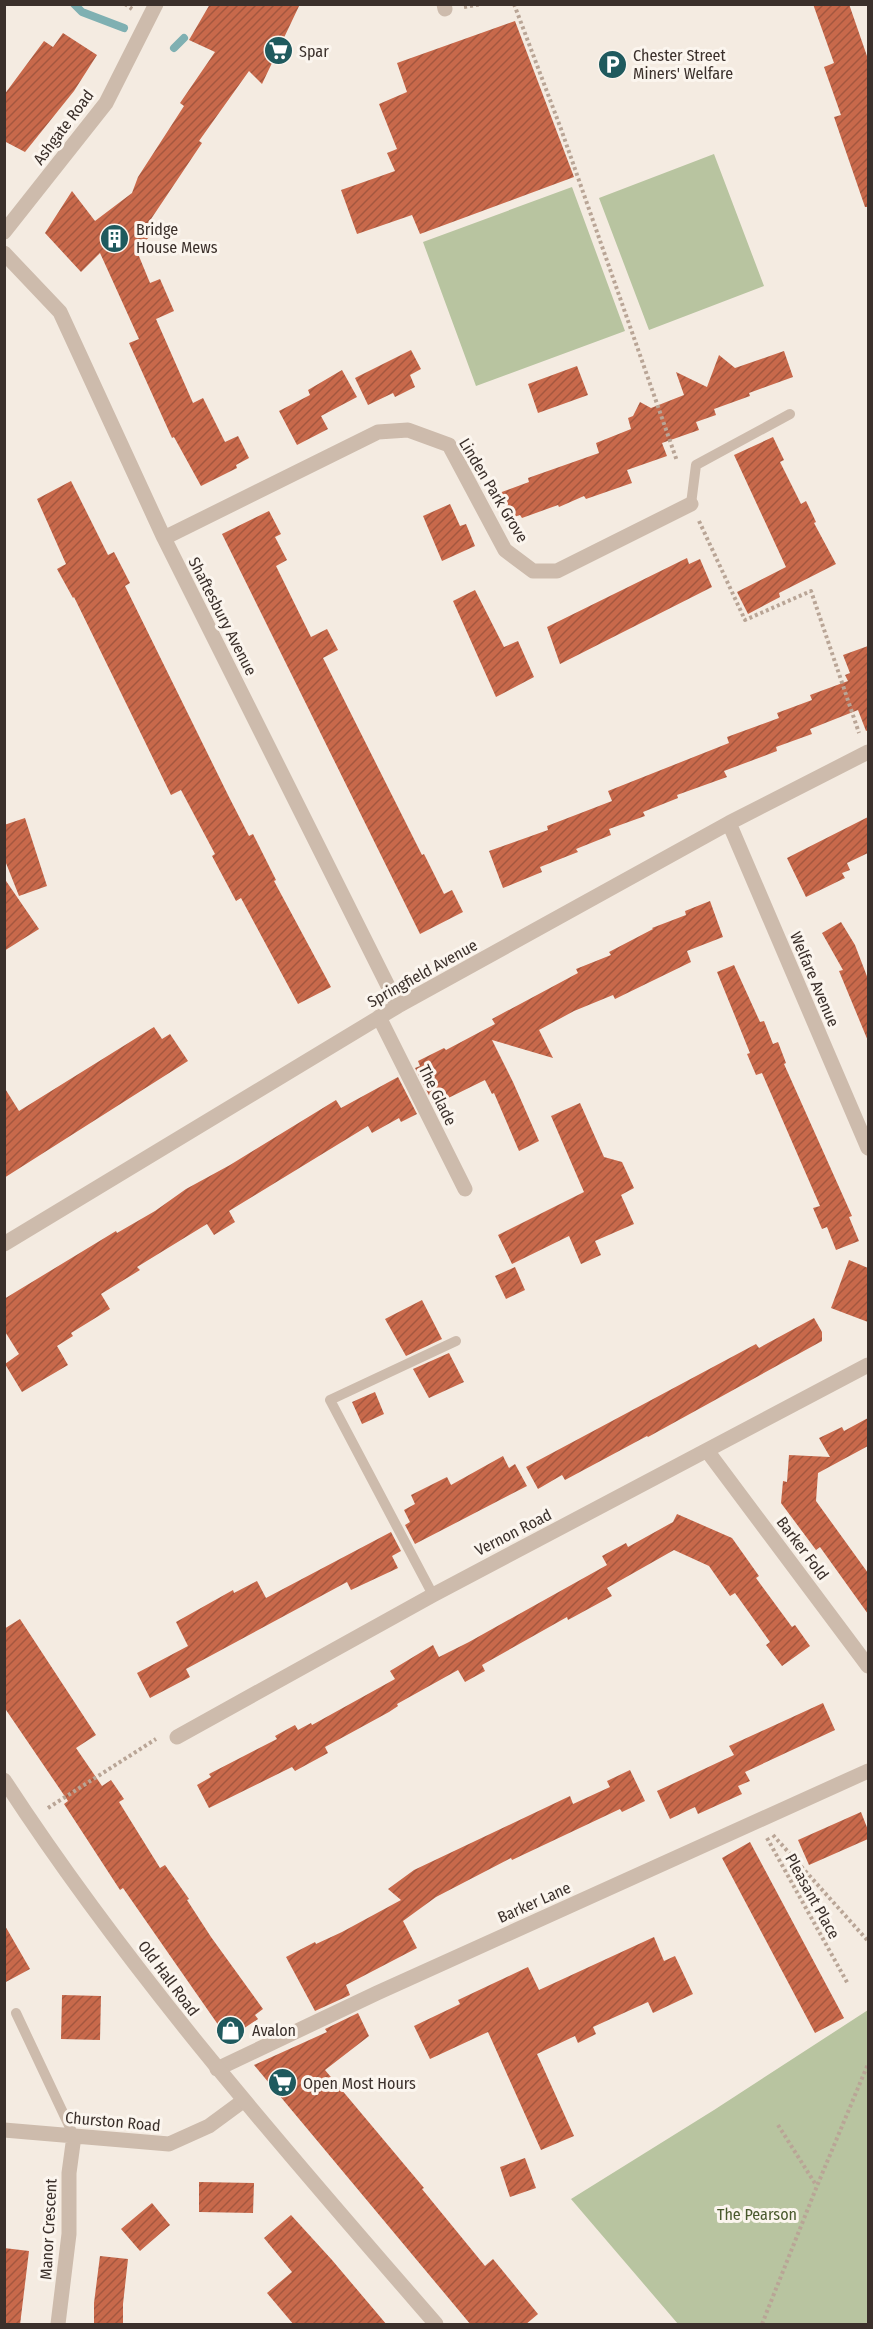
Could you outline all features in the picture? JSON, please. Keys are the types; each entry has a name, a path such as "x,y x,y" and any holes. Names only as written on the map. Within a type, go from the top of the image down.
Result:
{"street":[{"name":"Ashgate Road","path":"4,232 106,103 156,4"},
{"name":"Shaftesbury Avenue","path":"4,253 60,312 164,538 398,1006"},
{"name":"Linden Park Grove","path":"164,538 378,432 408,430 449,445 505,550 533,571 557,570 692,504"},
{"name":"Springfield Avenue","path":"4,1244 398,1006 729,823 867,753"},
{"name":"Welfare Avenue","path":"729,823 868,1149"},
{"name":"The Glade","path":"379,1017 465,1189"},
{"name":"Vernon Road","path":"177,1737 432,1595 708,1452 868,1365"},
{"name":"Barker Fold","path":"708,1452 868,1666"},
{"name":"Barker Lane","path":"217,2069 377,1993 760,1824 868,1771"},
{"name":"Old Hall Road","path":"4,1780 153,1988 243,2102 436,2325"},
{"name":"Churston Road","path":"4,2130 169,2144 209,2126 243,2102"},
{"name":"Manor Crescent","path":"58,2325 69,2234 69,2173 75,2136"}],"lane":[{"path":"692,504 696,465 790,414"},
{"path":"432,1595 330,1400 456,1341"},
{"path":"16,2013 75,2136"}],"path":[{"path":"514,4 561,129 692,504 745,620 812,591 867,753"},
{"path":"30,1819 163,1735 177,1737"},
{"path":"760,1824 772,1833 868,1941"},
{"name":"Pleasant Place","path":"760,1824 848,1984"},
{"path":"762,2325 868,2064"},
{"path":"778,2125 817,2186"}],"green space":[{"path":"714,154 764,286 649,330 599,198"},
{"path":"572,187 625,331 476,386 423,242"},
{"name":"The Pearson","path":"868,2010 868,2324 678,2324 571,2199"}],"building":[{"path":"210,4 300,4 262,84 249,71 199,141 202,143 149,222 156,231 136,249 150,283 160,279 174,311 156,319 193,403 203,398 225,442 238,436 249,458 236,465 237,468 201,486 174,437 172,438 129,343 139,339 100,253 81,272 45,233 72,191 95,221 132,193 138,177 184,106 180,103 215,52 189,40"},
{"path":"813,4 849,4 868,59 868,207 865,207 834,117 841,115 824,67 834,63"},
{"path":"515,21 574,177 420,234 412,215 357,234 341,190 395,171 387,153 397,149 379,104 407,92 397,63"},
{"path":"63,33 97,55 74,91 25,152 4,141 4,95 44,41 53,47"},
{"path":"411,350 421,369 410,375 415,387 395,397 393,393 368,405 355,378"},
{"path":"784,351 793,377 714,409 716,415 696,422 699,430 662,443 667,456 627,470 632,483 586,499 584,496 559,507 558,505 522,518 520,515 508,519 499,493 529,482 528,478 599,453 596,443 631,429 628,418 633,416 640,402 651,408 684,395 676,372 707,387 719,355 735,368"},
{"path":"577,366 588,395 538,413 528,384"},
{"path":"342,370 357,397 321,416 328,429 297,445 279,411 310,395 308,390"},
{"path":"773,437 784,460 780,462 801,504 806,501 816,522 814,523 836,564 779,593 780,597 748,614 737,592 786,567 734,455"},
{"path":"71,481 108,555 114,552 130,583 125,586 229,797 249,836 253,834 276,880 274,881 331,987 298,1004 241,898 236,901 212,856 215,854 181,790 171,795 74,597 57,569 66,564 37,499"},
{"path":"450,504 460,526 466,524 475,546 442,561 423,516"},
{"path":"269,511 281,534 275,537 287,560 276,566 311,637 327,629 338,650 323,658 422,855 424,854 444,894 452,890 463,912 420,934 222,534"},
{"path":"687,558 689,564 700,559 712,587 560,664 547,627"},
{"path":"475,590 504,647 518,641 534,677 496,697 453,601"},
{"path":"868,646 868,730 866,731 858,710 810,729 812,734 776,747 777,751 724,771 727,777 677,795 678,798 643,812 645,816 609,829 611,835 576,849 578,852 540,867 542,872 503,888 489,851 548,830 547,826 612,801 608,791 729,743 727,737 779,718 777,713 812,700 810,695 848,681 845,675 850,673 843,655"},
{"path":"868,817 868,853 847,863 850,870 842,873 845,878 806,897 787,858"},
{"path":"25,818 47,886 19,896 4,858 4,825"},
{"path":"4,878 39,929 4,951"},
{"path":"710,901 723,937 687,951 691,962 615,999 613,995 574,1011 539,1030 553,1058 492,1040 539,1141 519,1151 494,1093 492,1094 485,1080 434,1105 415,1068 420,1066 418,1061 444,1048 446,1050 495,1024 492,1019 578,973 576,969 611,955 609,952 652,928 686,915 685,911"},
{"path":"841,922 855,945 868,979 868,1041 839,971 843,970 822,933"},
{"path":"734,965 760,1022 764,1021 773,1044 778,1042 786,1063 784,1064 852,1216 849,1217 859,1241 836,1250 827,1227 822,1229 813,1208 820,1206 762,1073 756,1075 747,1054 750,1053 717,972"},
{"path":"154,1027 162,1039 170,1034 188,1061 4,1178 4,1087 19,1111"},
{"path":"398,1077 417,1114 401,1122 399,1118 372,1133 368,1126 229,1211 235,1222 214,1235 207,1224 137,1267 140,1270 101,1294 110,1309 71,1333 73,1336 57,1346 68,1365 22,1392 5,1364 19,1354 4,1330 4,1299 116,1231 117,1233 155,1211 186,1189 230,1165 336,1100 341,1108"},
{"path":"580,1103 604,1157 622,1162 634,1188 621,1195 634,1224 595,1241 601,1255 581,1264 569,1236 512,1264 498,1235 584,1192 551,1116"},
{"path":"849,1260 868,1268 868,1322 831,1308"},
{"path":"515,1267 525,1290 506,1299 495,1276"},
{"path":"422,1300 442,1339 406,1356 385,1319"},
{"path":"814,1318 822,1332 822,1341 648,1437 565,1480 562,1475 538,1489 526,1467 756,1344 759,1348"},
{"path":"449,1353 464,1382 429,1398 413,1369"},
{"path":"375,1392 384,1414 362,1424 352,1402"},
{"path":"868,1418 868,1446 818,1473 816,1501 868,1573 868,1614 820,1547 816,1550 781,1503 783,1481 787,1482 789,1455 830,1457 819,1438 842,1427 844,1431"},
{"path":"503,1456 509,1468 515,1464 527,1486 415,1544 405,1525 410,1522 404,1510 415,1504 411,1495 447,1477 451,1485"},
{"path":"677,1514 732,1538 759,1576 756,1578 792,1627 795,1625 810,1646 782,1666 766,1645 770,1642 735,1593 730,1596 709,1566 674,1550 607,1588 612,1596 568,1620 567,1617 482,1665 485,1671 465,1682 458,1670 325,1747 328,1753 295,1771 292,1767 209,1808 197,1785 211,1777 209,1774 277,1739 275,1736 295,1725 298,1730 311,1723 312,1725 395,1679 390,1671 433,1645 439,1657 469,1642 607,1565 602,1556 626,1543 628,1547 673,1522"},
{"path":"391,1532 401,1551 392,1556 398,1568 351,1590 347,1582 186,1669 190,1677 150,1698 137,1673 188,1646 176,1622 233,1590 234,1593 257,1581 266,1598"},
{"path":"20,1619 96,1735 76,1748 102,1786 111,1780 124,1799 119,1802 160,1868 165,1865 189,1899 187,1900 211,1937 263,2009 255,2015 258,2019 228,2039 123,1888 120,1890 64,1804 68,1801 4,1707 4,1629"},
{"path":"823,1703 835,1730 745,1772 750,1781 738,1786 742,1794 698,1814 695,1807 670,1819 657,1791 734,1755 729,1746"},
{"path":"630,1770 645,1801 622,1812 620,1809 512,1860 511,1858 436,1897 403,1921 417,1948 346,1985 350,1995 315,2011 286,1957 315,1942 316,1944 342,1932 401,1900 388,1889 414,1870 570,1796 573,1804 610,1787 607,1781"},
{"path":"861,1812 868,1830 868,1839 809,1865 798,1840"},
{"path":"750,1842 844,2018 815,2033 722,1858"},
{"path":"4,1924 30,1969 4,1983"},
{"path":"654,1937 664,1961 675,1956 693,1994 653,2013 648,2002 593,2027 596,2034 578,2043 575,2036 537,2054 574,2136 541,2150 488,2032 430,2059 414,2026 460,2004 458,2000 528,1967 539,1990"},
{"path":"62,1995 101,1996 100,2040 61,2039"},
{"path":"358,2013 369,2036 325,2070 424,2188 422,2189 485,2266 493,2259 538,2314 525,2325 471,2325 254,2065 327,2032 325,2029"},
{"path":"525,2158 536,2188 510,2197 500,2167"},
{"path":"199,2182 254,2183 253,2213 199,2212"},
{"path":"152,2203 170,2225 140,2251 121,2229"},
{"path":"291,2215 387,2325 294,2325 267,2293 292,2272 264,2238"},
{"path":"4,2248 29,2251 20,2325 4,2325"},
{"path":"100,2256 128,2259 123,2325 94,2325 94,2303"}],"waterway":[{"path":"74,4 82,12 124,28"},
{"path":"174,48 184,38"}],"place":[{"name":"Spar","path":"278,51"},
{"name":"Chester Street Miners' Welfare","path":"612,64"},
{"name":"Bridge House Mews","path":"115,238"},
{"name":"Avalon","path":"231,2030"},
{"name":"Open Most Hours","path":"282,2083"}]}
